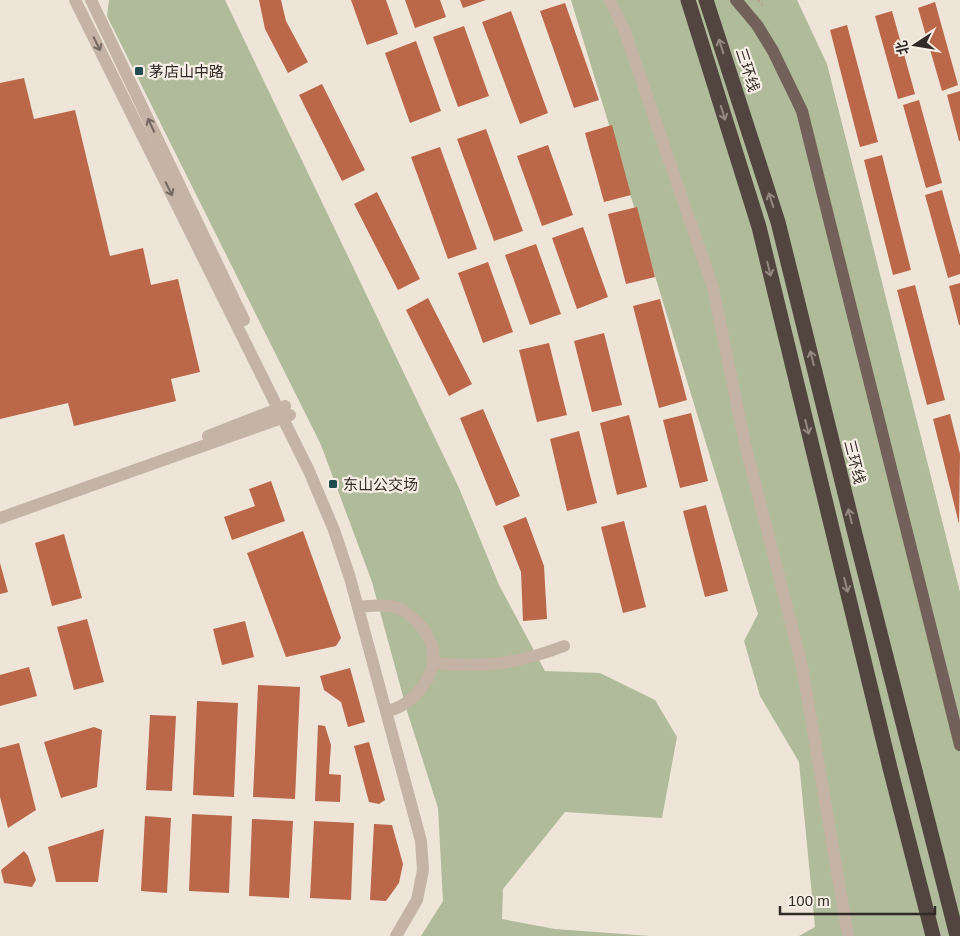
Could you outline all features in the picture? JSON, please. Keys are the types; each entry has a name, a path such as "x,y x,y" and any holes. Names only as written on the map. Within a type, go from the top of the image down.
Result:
{"highway":[{"path":"688,0 759,227 890,768 933,936"},
{"name":"三环线","path":"706,0 778,222 957,936"},
{"path":"856,538 876,581 960,914"},
{"path":"890,768 925,936"}],"main road":[{"path":"736,0 757,26 773,51 802,112 960,745"}],"street":[{"path":"75,0 284,412"},
{"path":"92,0 284,412 334,530 362,607 428,840 430,871 424,903 404,936"},
{"path":"610,0 625,32 713,288 745,444 802,666 848,936"},
{"path":"0,513 284,412"},
{"path":"0,518 284,412"},
{"path":"362,607 398,607 412,616 430,639 434,659 431,673 411,700 390,711"},
{"path":"434,663 476,666 496,664 539,656 564,646"},
{"path":"390,711 421,841 423,870 416,900 396,936"}],"path":[{"path":"758,0 764,8"}],"green space":[{"path":"109,0 225,0 459,488 499,585 545,671 600,673 655,700 677,737 662,818 565,812 503,889 502,919 555,929 650,936 421,936 443,901 438,808 407,711 372,582 321,445 107,16"},
{"path":"571,0 797,0 827,64 960,592 960,936 799,936 815,927 799,762 760,696 744,641 758,614"}],"building":[{"path":"259,0 281,0 286,21 308,62 288,73 265,29"},
{"path":"351,0 386,0 398,34 367,45"},
{"path":"405,0 440,0 446,17 415,28"},
{"path":"460,0 486,0 463,8"},
{"path":"935,2 958,85 942,91 918,8"},
{"path":"565,3 599,100 574,108 540,11"},
{"path":"511,11 548,113 520,124 482,22"},
{"path":"892,11 915,94 898,99 875,16"},
{"path":"847,25 878,142 860,147 830,30"},
{"path":"464,26 489,96 458,107 433,37"},
{"path":"416,41 441,111 410,123 385,53"},
{"path":"24,78 34,119 75,110 110,256 143,248 151,285 178,279 200,372 171,379 176,401 74,426 68,403 0,419 0,83"},
{"path":"322,84 365,170 342,181 299,95"},
{"path":"960,91 960,141 959,141 947,95"},
{"path":"919,100 942,183 926,188 903,105"},
{"path":"612,125 631,195 604,202 585,133"},
{"path":"486,129 523,231 494,241 457,139"},
{"path":"548,145 573,215 542,226 517,156"},
{"path":"440,147 477,249 448,259 411,157"},
{"path":"882,155 911,270 893,275 864,160"},
{"path":"942,190 960,255 960,274 948,278 925,195"},
{"path":"377,192 420,279 398,290 354,204"},
{"path":"637,207 655,277 626,284 608,214"},
{"path":"583,227 608,297 577,309 552,238"},
{"path":"536,244 561,314 530,325 505,255"},
{"path":"488,262 513,332 483,343 458,273"},
{"path":"960,283 960,325 959,325 949,286"},
{"path":"915,285 945,400 927,405 897,290"},
{"path":"428,298 472,384 449,396 406,310"},
{"path":"660,299 687,400 659,408 633,306"},
{"path":"604,333 622,405 592,412 574,341"},
{"path":"549,343 567,415 537,422 519,350"},
{"path":"483,409 520,496 496,506 460,418"},
{"path":"691,413 708,481 680,488 663,420"},
{"path":"950,414 960,454 959,524 933,419"},
{"path":"629,415 647,487 617,495 600,423"},
{"path":"579,431 597,503 567,511 550,439"},
{"path":"271,481 285,521 232,540 224,517 255,506 249,489"},
{"path":"706,505 728,591 705,597 683,511"},
{"path":"526,517 544,566 547,619 523,621 521,572 503,526"},
{"path":"624,521 646,607 623,613 601,527"},
{"path":"303,531 341,638 336,646 286,657 247,553"},
{"path":"64,534 82,598 52,606 35,543"},
{"path":"0,563 8,592 0,594"},
{"path":"87,619 104,682 74,690 57,627"},
{"path":"245,621 254,657 222,665 213,629"},
{"path":"29,667 37,696 0,706 0,675"},
{"path":"350,668 365,722 348,727 341,702 324,690 320,676"},
{"path":"258,685 300,687 295,799 253,797"},
{"path":"197,701 238,703 234,797 193,795"},
{"path":"150,715 176,716 172,791 146,790"},
{"path":"318,725 325,726 331,745 329,774 341,775 340,802 315,801"},
{"path":"94,727 102,730 97,787 61,798 44,742"},
{"path":"369,742 385,800 379,804 369,802 354,746"},
{"path":"19,743 36,810 8,828 0,797 0,748"},
{"path":"192,814 232,816 229,893 189,891"},
{"path":"145,816 171,818 167,893 141,891"},
{"path":"252,819 293,821 289,898 249,896"},
{"path":"314,821 354,823 351,900 310,898"},
{"path":"374,824 392,825 403,864 399,883 386,901 370,900"},
{"path":"104,829 98,882 56,882 48,847"},
{"path":"24,851 28,856 36,880 32,887 4,883 1,870"}],"place":[{"name":"茅店山中路","path":"139,71"},
{"name":"东山公交场","path":"333,484"}]}
